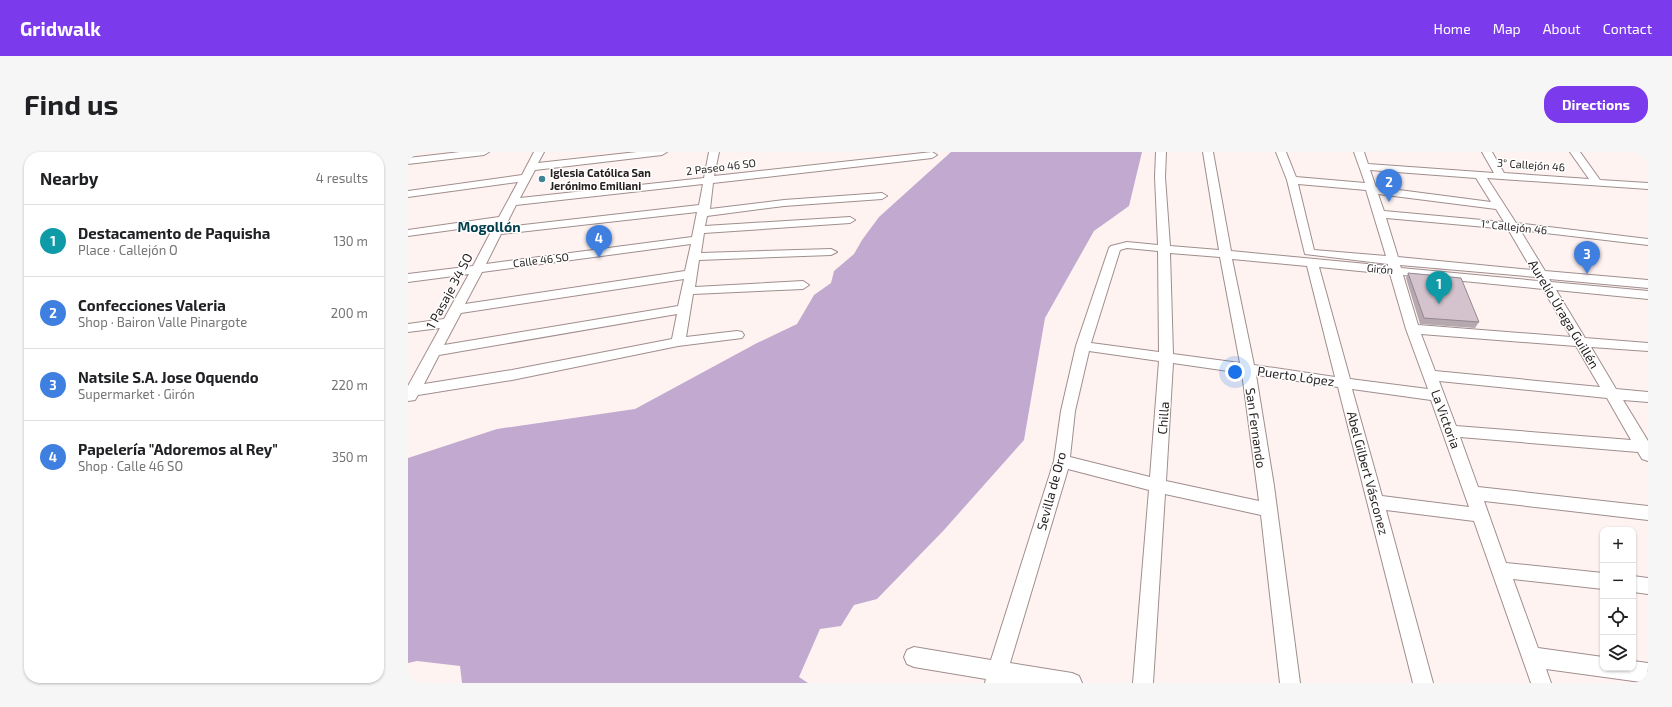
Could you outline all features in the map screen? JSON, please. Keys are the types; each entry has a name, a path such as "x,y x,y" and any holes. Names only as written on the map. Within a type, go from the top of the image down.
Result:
{"street":[{"path":"408,161 484,152"},
{"name":"1 Pasaje 34 SO","path":"410,394 458,308 539,152"},
{"path":"532,167 662,152"},
{"path":"678,342 714,152"},
{"name":"Chilla","path":"1142,683 1164,418 1166,359 1164,244 1160,177 1161,152"},
{"name":"San Fernando","path":"1208,152 1224,249 1248,369 1290,683"},
{"name":"Abel Gilbert Vásconez","path":"1281,152 1292,180 1311,258 1377,502 1423,683"},
{"name":"La Victoria","path":"1359,152 1372,188 1393,265 1414,329 1541,683"},
{"path":"1487,152 1500,175"},
{"path":"1575,152 1596,181"},
{"name":"2 Paseo 46 SO","path":"513,202 709,181 876,156 932,155"},
{"name":"3° Callejón 46","path":"1364,167 1596,181 1648,186"},
{"name":"Aurelio Úraga Guillén","path":"1478,174 1512,226 1611,394 1646,450"},
{"path":"408,194 525,178"},
{"path":"1292,180 1372,188 1499,206"},
{"path":"497,231 704,210 882,196"},
{"name":"1° Callejón 46","path":"1379,214 1512,226 1648,242"},
{"path":"408,233 503,220"},
{"name":"Calle 46 SO","path":"408,278 785,223 850,220"},
{"name":"Girón","path":"1129,236 1164,244"},
{"name":"Girón","path":"1113,250 1122,245 1164,244 1543,279 1648,284"},
{"name":"Sevilla de Oro","path":"996,677 1062,461 1068,411 1083,346 1113,250"},
{"path":"695,257 831,252"},
{"path":"458,308 692,274"},
{"name":"Girón","path":"1543,279 1648,295"},
{"path":"688,291 803,285"},
{"path":"434,351 685,309"},
{"path":"408,328 450,322"},
{"path":"1414,329 1648,347"},
{"path":"410,394 678,342 737,335"},
{"name":"Puerto López","path":"1083,346 1166,359 1438,396"},
{"path":"1430,375 1648,397"},
{"path":"1451,431 1646,450"},
{"path":"1062,461 1159,486 1268,510"},
{"path":"1472,493 1648,513"},
{"path":"1377,502 1480,515"},
{"path":"1500,570 1600,581"},
{"path":"1636,584 1648,586"},
{"path":"914,657 996,677 1072,683"},
{"path":"1531,657 1600,667"},
{"path":"1633,671 1648,673"}],"shaded area":[{"path":"951,152 1142,152 1129,206 1094,231 1045,318 1024,440 944,530 877,599 854,605 841,626 820,629 799,677 808,683 462,683 460,666 417,661 408,663 408,458 497,429 635,409 757,343 797,324 814,295 831,283 834,271 854,254 862,240 879,217"}],"building":[{"path":"1408,273 1461,278 1479,322 1424,318"}],"place":[{"name":"Iglesia Católica San Jerónimo Emiliani","path":"542,179"},
{"name":"Confecciones Valeria","path":"1389,202"},
{"name":"Papelería \"Adoremos al Rey\"","path":"599,258"},
{"name":"Natsile S.A. Jose Oquendo","path":"1587,274"},
{"name":"Destacamento de Paquisha","path":"1439,304"}],"district":[{"name":"Mogollón","path":"489,227"}]}
